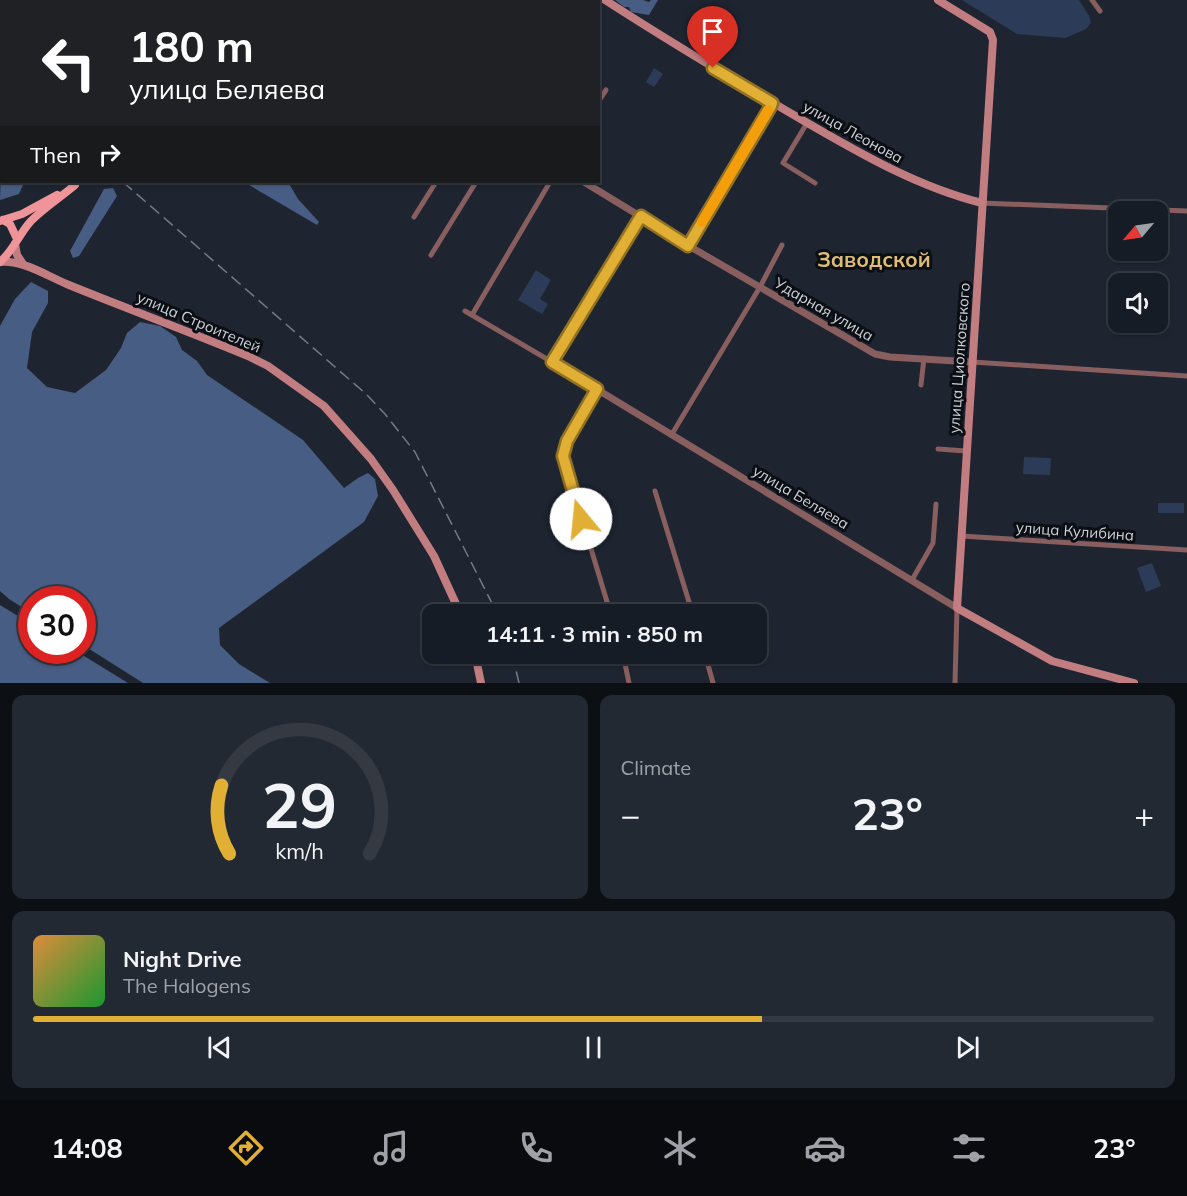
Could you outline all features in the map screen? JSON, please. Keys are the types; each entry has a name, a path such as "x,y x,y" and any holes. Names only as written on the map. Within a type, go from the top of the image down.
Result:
{"main road":[{"name":"улица Леонова","path":"605,0 772,103 878,164 951,194 982,203"},
{"name":"улица Циолковского","path":"938,0 992,35 993,40 957,608"},
{"path":"2,220 22,214 78,183"},
{"path":"0,262 8,255 31,221 78,183"},
{"path":"2,220 10,224 16,242 17,255 23,264"},
{"name":"улица Строителей","path":"0,262 12,261 23,264 248,356 268,366 324,406 371,459 393,490 439,565 456,604"},
{"name":"улица Беляева","path":"957,608 1052,661 1134,683"},
{"path":"477,664 481,683"}],"street":[{"path":"1092,0 1100,11"},
{"path":"600,99 606,90"},
{"path":"688,246 772,103"},
{"path":"807,123 783,163 815,183"},
{"path":"414,217 435,183"},
{"path":"431,255 475,183"},
{"path":"472,315 549,183"},
{"name":"Ударная улица","path":"586,183 688,246 875,354 891,357 1187,376"},
{"name":"улица Леонова","path":"982,203 1187,211"},
{"path":"552,362 641,216"},
{"path":"672,434 760,287 782,245"},
{"name":"улица Беляева","path":"465,311 957,608"},
{"path":"921,385 924,358"},
{"path":"597,389 567,441 563,456 608,604"},
{"path":"938,449 966,451"},
{"path":"655,491 690,604"},
{"path":"912,580 933,543 936,504"},
{"name":"улица Кулибина","path":"961,536 1187,550"},
{"name":"улица Циолковского","path":"955,683 957,608"},
{"path":"625,664 629,683"},
{"path":"708,664 713,683"}],"shaded area":[{"path":"615,0 649,2 658,0 649,15 631,12 629,7 624,7"},
{"path":"962,0 1079,0 1091,23 1086,29 1065,38 1017,34"},
{"path":"654,68 663,74 654,87 646,82"},
{"path":"1,183 22,183 19,194 0,200"},
{"path":"246,183 289,183 298,199 319,222 317,225"},
{"path":"113,188 117,196 79,256 73,258 70,251 104,189"},
{"path":"536,270 551,280 540,299 548,304 542,314 518,300"},
{"path":"31,282 48,291 48,303 32,332 27,368 47,387 75,393 106,370 121,348 127,333 140,322 160,326 176,337 182,350 197,361 207,375 303,440 344,488 368,473 375,479 378,496 364,522 219,628 220,645 239,664 270,683 143,683 96,653 96,586 18,586 18,605 0,591 0,326 15,299"},
{"path":"1024,457 1051,458 1050,475 1023,474"},
{"path":"1158,503 1184,503 1184,513 1158,513"},
{"path":"1152,563 1161,586 1146,592 1137,568"},
{"path":"0,605 18,616 18,664 96,663 128,683 0,683"}],"railway":[{"path":"124,183 366,394 385,414 415,452 492,604"},
{"path":"514,664 519,683"}],"slow traffic":[{"path":"702,222 768,110"}],"district":[{"name":"Заводской","path":"874,259"}],"route":[{"path":"581,519 563,456 567,441 597,389 552,362 641,216 688,246 771,106 772,103 713,68"}]}
